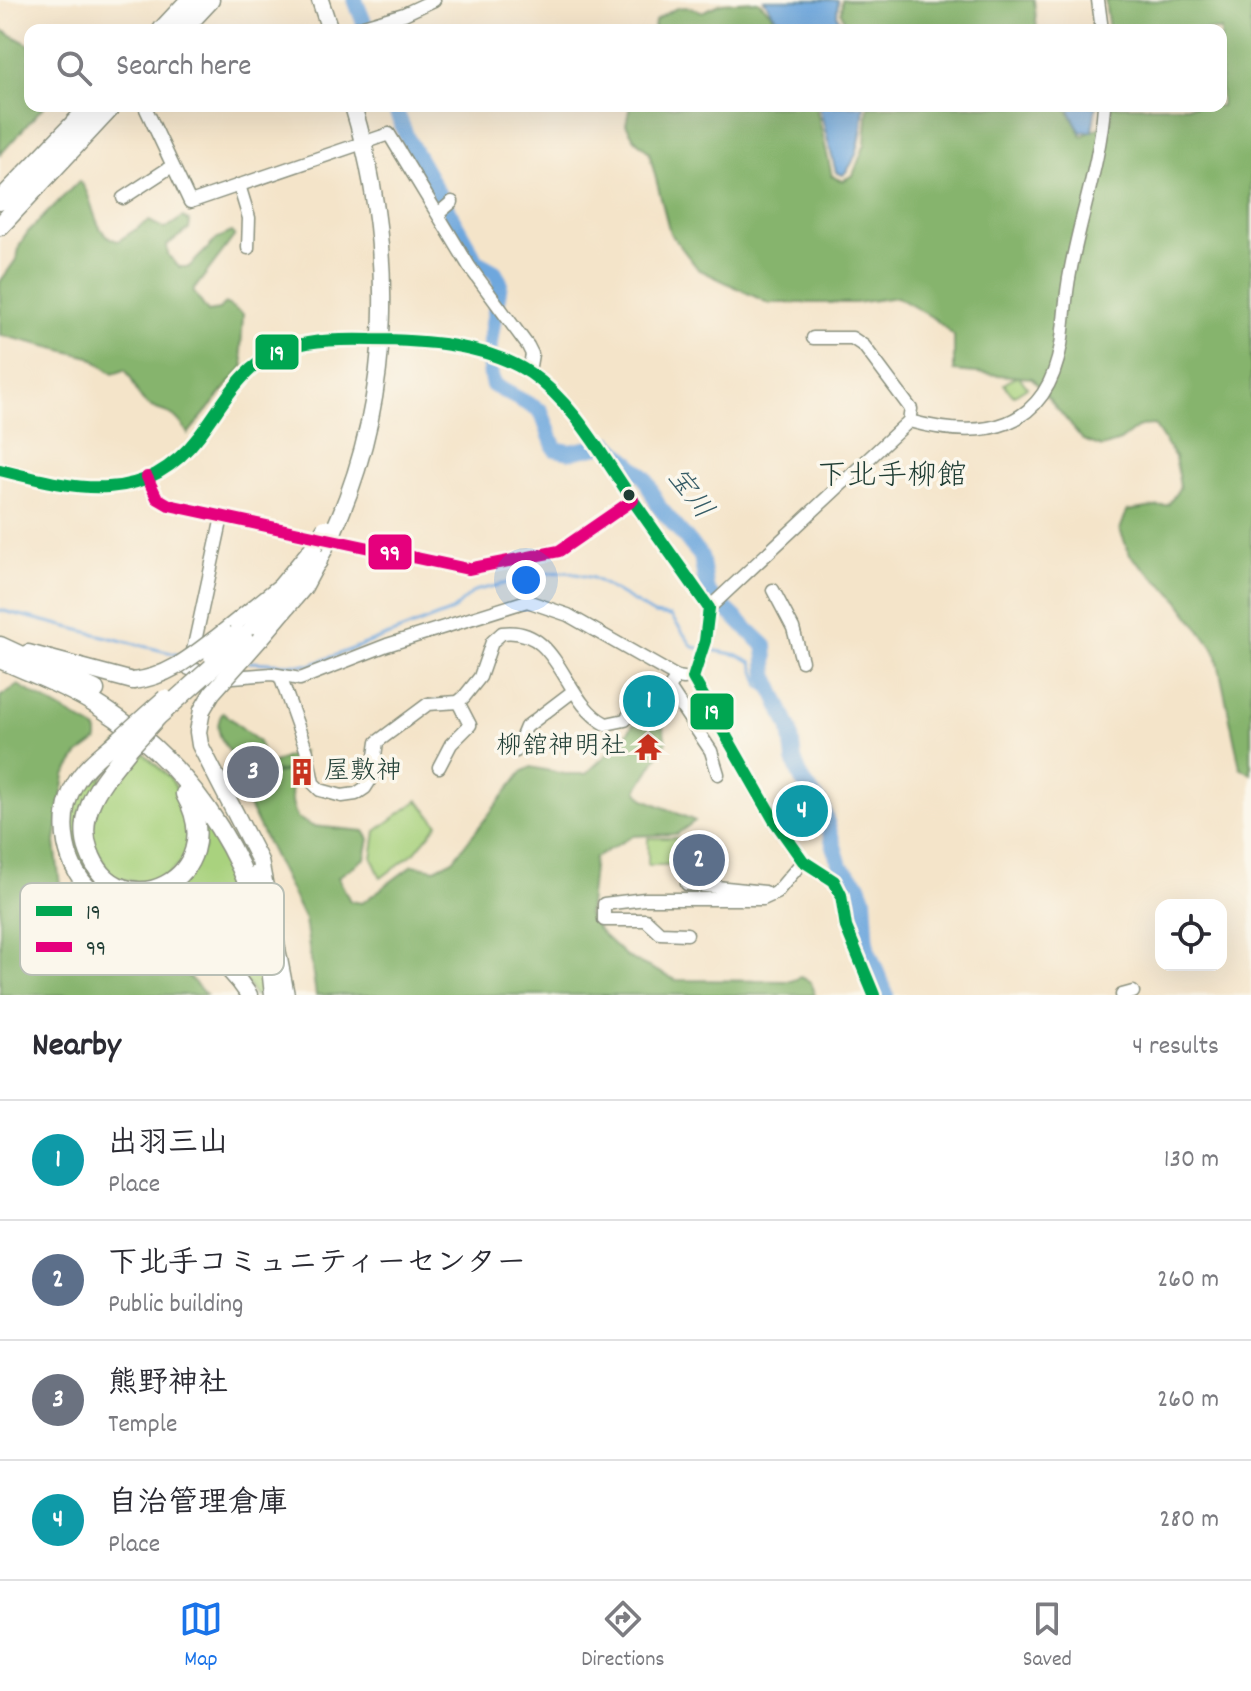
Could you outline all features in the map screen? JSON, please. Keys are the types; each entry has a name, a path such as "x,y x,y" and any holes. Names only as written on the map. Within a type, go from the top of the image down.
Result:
{"highway":[{"path":"168,24 190,0"},
{"path":"188,24 210,0"},
{"path":"0,201 85,112"},
{"path":"0,226 106,112"},
{"path":"111,883 94,866 85,842 91,802 131,742 241,636 319,552"},
{"path":"4,652 72,691 180,785 198,823 196,852 188,868 171,883"},
{"path":"4,652 73,677 121,706 185,762 238,835 260,883"},
{"path":"131,742 195,792 240,864 246,883"},
{"path":"271,975 274,995"}],"main road":[{"path":"320,0 328,24"},
{"path":"319,552 347,484 374,395 380,340 382,239 364,143 355,112"},
{"path":"4,652 133,681 153,679 241,636"},
{"path":"241,636 202,710 198,732 200,745 260,861 265,883"},
{"path":"87,883 70,859 64,826 66,806 75,784 131,742"},
{"path":"234,975 249,995"},
{"path":"283,975 286,995"}],"street":[{"path":"368,24 404,14 434,0"},
{"path":"1098,0 1101,24"},
{"path":"147,112 190,202 389,134 492,299 532,354 529,372"},
{"path":"909,421 928,426 984,430 1020,419 1048,391 1061,347 1069,275 1102,132 1104,112"},
{"path":"123,198 172,166"},
{"path":"239,185 249,218 248,248"},
{"path":"438,214 452,202"},
{"path":"813,338 852,338 864,346 911,409 909,421 714,605 693,678 745,773 803,861 834,881 841,895 846,927 874,995"},
{"path":"0,470 90,490 114,489 147,477 189,447 233,389 265,359 301,344 326,339 380,340 476,350 529,372 550,388 714,605"},
{"path":"147,477 161,502 468,569 559,551 633,500"},
{"path":"222,517 189,669 233,677 280,676 300,679 502,607 527,601 548,606 673,683 711,751 718,774"},
{"path":"773,590 793,628 802,661"},
{"path":"502,607 514,631 545,648 558,662 572,692 597,720 616,725 629,717 643,699 673,683 693,678"},
{"path":"280,676 307,752 313,783 320,790 342,796 356,794 365,788 372,777 377,742 428,704 458,702 474,688 492,642 502,633 514,631"},
{"path":"516,751 526,727 572,692"},
{"path":"439,767 451,744 470,725 458,702"},
{"path":"687,934 660,933 646,920 604,920 604,904 645,899 763,899 776,893 803,861"},
{"path":"687,884 776,893"}],"green space":[{"path":"842,0 1034,0 1036,24 846,24 841,12"},
{"path":"1105,0 1251,2 1251,774 1240,767 1216,652 1175,596 1130,555 1120,530 1127,511 1168,505 1180,487 1175,457 1154,425 1140,426 1120,441 1102,447 1083,440 1032,378 954,371 954,336 935,319 897,297 855,303 768,303 698,269 670,233 649,152 634,138 626,124 629,112 817,112 832,176 842,181 853,175 865,144 868,112 1069,112 1082,136 1111,122 1112,112 1227,112 1227,24 1108,24"},
{"path":"758,1 777,24 655,24 677,8 702,12 722,3"},
{"path":"0,29 24,42 24,112 39,112 0,155"},
{"path":"79,181 102,231 118,241 149,221 165,229 183,217 190,222 189,229 167,245 168,255 179,267 189,267 218,238 232,232 235,235 193,291 208,312 219,310 225,303 243,314 241,349 244,366 188,434 171,414 144,402 125,370 113,374 90,357 0,335 0,282 17,258 20,244 28,232"},
{"path":"1018,375 1027,387 1013,396 1004,384"},
{"path":"18,685 97,730 97,741 78,755 65,775 55,842 60,883 20,883 20,975 186,975 206,995 0,995 0,697"},
{"path":"647,706 662,721 666,743 637,790 644,799 695,821 677,834 633,836 594,858 588,915 601,933 627,957 676,980 791,981 801,977 811,982 814,995 316,995 305,920 249,806 246,786 252,778 302,768 291,792 297,818 312,826 364,831 369,839 365,858 338,877 350,901 362,903 413,865 435,869 453,860 522,772 531,767 564,774 586,774 621,741"},
{"path":"223,712 259,742 262,753 241,766 219,734 219,719"},
{"path":"119,743 81,823 112,883 91,883 79,868 73,853 69,817 72,801 87,777"},
{"path":"136,746 170,778 187,805 189,856 158,883 112,878 90,837 98,802"},
{"path":"303,751 299,765 279,772 263,770 267,760 272,764"},
{"path":"418,800 438,824 415,852 381,878 372,858 376,831"},
{"path":"197,802 241,883 146,883 192,869 204,848"},
{"path":"648,838 677,838 677,865 648,865"},
{"path":"233,975 265,975 270,995 254,995 247,983"}],"water":[{"path":"764,0 838,0 837,15 841,24 781,24"},
{"path":"821,112 863,112 853,161 843,175 836,172"},
{"path":"1095,112 1092,131 1081,132 1071,114"}],"waterway":[{"name":"宝川","path":"355,0 365,24"},
{"name":"宝川","path":"396,112 408,140 477,262 495,272 500,282 489,359 493,385 541,411 555,449 570,452 609,444 645,478 659,507 701,556 707,591 765,646 767,677 790,729 794,760 802,780 822,806 840,866 859,885 864,898 867,948 886,995"},
{"path":"249,662 310,665 452,611 474,591 549,573 567,572 593,578 654,614 671,616 693,647 699,648"},
{"path":"0,610 183,656"},
{"path":"706,649 738,655 752,662 760,686 775,698"}],"transit line":[{"name":"19","path":"0,470 81,487 132,483 155,474 178,459 251,369 278,352 308,343 339,340 433,343 494,356 530,373 574,415 709,608 705,641 693,678 774,820 803,861 834,881 841,895 846,927 874,995"},
{"name":"99","path":"147,477 157,498 169,505 468,569 559,551 633,500"}],"place":[{"name":"出羽三山","path":"649,701"},
{"name":"柳舘神明社","path":"648,747"},
{"name":"熊野神社","path":"253,772"},
{"name":"屋敷神","path":"302,772"},
{"name":"自治管理倉庫","path":"802,811"},
{"name":"下北手コミュニティーセンター","path":"699,860"}],"district":[{"name":"下北手柳館","path":"892,478"}]}
